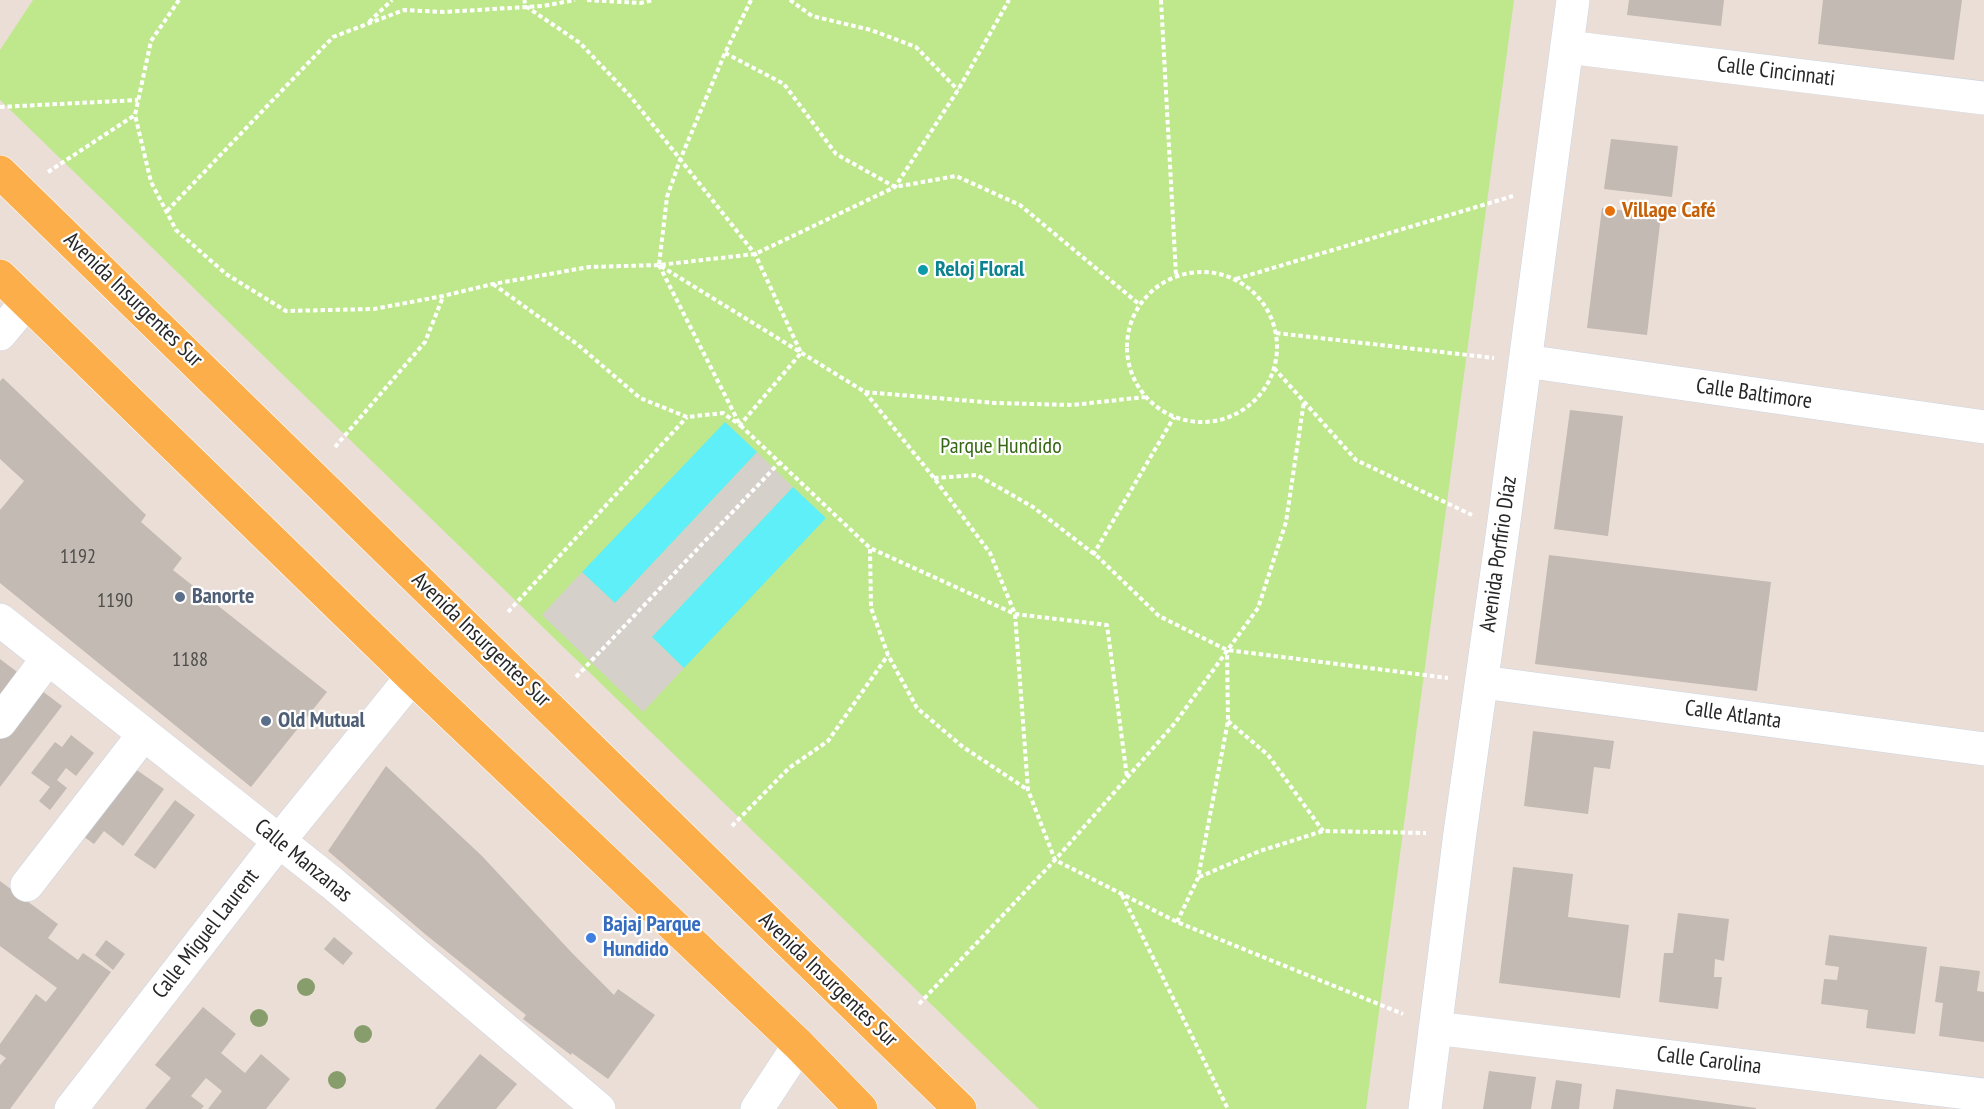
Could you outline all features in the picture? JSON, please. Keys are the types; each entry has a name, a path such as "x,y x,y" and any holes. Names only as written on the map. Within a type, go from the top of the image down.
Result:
{"main road":[{"name":"Avenida Insurgentes Sur","path":"0,172 960,1109"},
{"path":"0,276 412,677 798,1045 861,1109"}],"street":[{"name":"Avenida Porfirio Díaz","path":"1425,1109 1460,833 1573,0"},
{"name":"Calle Cincinnati","path":"1567,47 1984,98"},
{"path":"0,334 26,303"},
{"name":"Calle Baltimore","path":"1525,361 1984,427"},
{"name":"Calle Manzanas","path":"0,620 341,891 599,1109"},
{"path":"0,722 48,658"},
{"name":"Calle Miguel Laurent","path":"71,1109 279,841 412,677"},
{"name":"Calle Atlanta","path":"1482,682 1984,749"},
{"path":"27,885 144,734"},
{"name":"Calle Carolina","path":"1435,1028 1984,1095"},
{"path":"757,1109 798,1045"}],"path":[{"path":"179,0 150,40 135,115 151,182 177,230 226,274 286,310 374,309 589,267 659,265 755,254 895,187 956,176 1020,205 1139,304"},
{"path":"366,25 392,0"},
{"path":"524,0 527,6 580,42 631,97 755,254 801,353"},
{"path":"166,212 333,37 404,10 444,12 543,6 574,0"},
{"path":"587,0 640,3 654,0"},
{"path":"740,425 659,265 667,197 725,53 751,0"},
{"path":"790,0 812,16 871,30 916,47 958,90"},
{"path":"895,187 958,90 1009,0"},
{"path":"1161,0 1176,275"},
{"path":"725,53 784,84 836,154 895,187"},
{"path":"0,107 138,100"},
{"path":"48,172 135,115"},
{"path":"1236,279 1548,186"},
{"path":"659,265 865,392 990,553 1015,614 1028,790 1055,860 1177,922 1435,1028"},
{"path":"1196,271 1216,272 1236,279 1255,292 1269,311 1276,333 1278,350 1274,368 1263,391 1239,412 1224,419 1199,422 1174,417 1159,409 1145,397 1133,378 1127,356 1128,334 1139,304 1159,285 1176,275 1196,271"},
{"path":"493,284 577,344 640,398 687,417 723,413 740,425 870,548 1015,614 1107,626 1127,777"},
{"path":"335,447 425,342 443,296"},
{"path":"1276,333 1525,361"},
{"path":"740,425 801,353"},
{"path":"1274,368 1356,460 1503,529"},
{"path":"865,392 995,403 1072,405 1145,397"},
{"path":"919,1004 1055,860 1175,723 1258,608 1286,522 1304,401"},
{"path":"508,612 687,417"},
{"path":"1093,555 1174,417"},
{"path":"576,677 779,463"},
{"path":"934,478 977,475 1033,507 1093,555 1159,616 1227,650 1482,682"},
{"path":"870,548 871,608 888,655 917,708 963,747 1028,790"},
{"path":"1177,922 1198,878 1228,721 1227,650"},
{"path":"732,826 789,768 828,741 888,655"},
{"path":"1228,721 1269,754 1323,831"},
{"path":"1198,878 1260,851 1323,831 1460,833"},
{"path":"1122,895 1228,1109"}],"green space":[{"name":"Parque Hundido","path":"33,0 1514,0 1366,1109 1039,1109 0,100 0,50"}],"shaded area":[{"path":"757,452 793,487 652,637 684,668 643,712 542,615 582,572 615,603"}],"water":[{"path":"725,422 757,452 615,603 582,572"},
{"path":"793,487 826,518 684,668 652,637"}],"building":[{"path":"1629,0 1724,0 1721,26 1627,15"},
{"path":"1823,0 1962,0 1954,60 1818,44"},
{"path":"1611,139 1678,146 1672,197 1604,189"},
{"path":"1602,208 1661,215 1647,335 1587,328"},
{"path":"3,378 146,515 141,522 182,558 173,570 327,692 251,787 0,583 0,510 24,481 0,459 0,381"},
{"path":"1570,410 1623,416 1608,536 1554,529"},
{"path":"1549,555 1771,582 1757,691 1535,664"},
{"path":"0,659 62,706 0,787"},
{"path":"1533,731 1614,741 1610,769 1594,767 1588,814 1524,806"},
{"path":"71,735 94,753 76,776 66,768 57,780 67,788 50,810 39,801 50,787 31,773 55,742 62,747"},
{"path":"131,766 164,789 123,846 104,831 94,844 80,834"},
{"path":"386,766 482,856 614,995 618,989 655,1015 608,1079 523,1019 526,1015 425,934 328,851"},
{"path":"175,800 195,815 155,869 134,855"},
{"path":"1513,867 1573,874 1568,917 1629,925 1620,998 1499,983"},
{"path":"0,881 58,924 48,938 78,960 83,953 111,972 10,1109 0,1109 0,1065 6,1058 0,1054 0,1044 36,994 46,1002 57,988 0,946"},
{"path":"1678,913 1729,919 1724,961 1715,959 1714,977 1722,977 1718,1009 1659,1002 1664,953 1673,953"},
{"path":"1829,935 1927,947 1915,1034 1866,1028 1868,1010 1821,1004 1824,979 1837,980 1839,967 1825,965"},
{"path":"334,937 353,953 343,965 324,949"},
{"path":"106,940 125,954 113,970 95,955"},
{"path":"1940,966 1980,971 1977,991 1984,992 1984,1042 1939,1036 1943,1003 1935,1002"},
{"path":"203,1007 236,1034 221,1053 245,1073 261,1054 290,1079 266,1109 208,1109 222,1091 206,1078 191,1096 204,1106 201,1109 145,1109 171,1078 155,1065"},
{"path":"480,1054 517,1084 496,1109 435,1109"},
{"path":"1489,1071 1536,1077 1531,1109 1483,1109"},
{"path":"1556,1080 1582,1084 1579,1109 1551,1109"},
{"path":"1616,1089 1756,1108 1756,1109 1613,1109"}],"place":[{"name":"Village Café","path":"1610,211"},
{"name":"Reloj Floral","path":"923,270"},
{"name":"Banorte","path":"180,597"},
{"name":"Old Mutual","path":"266,721"},
{"name":"Bajaj Parque Hundido","path":"591,938"}]}
